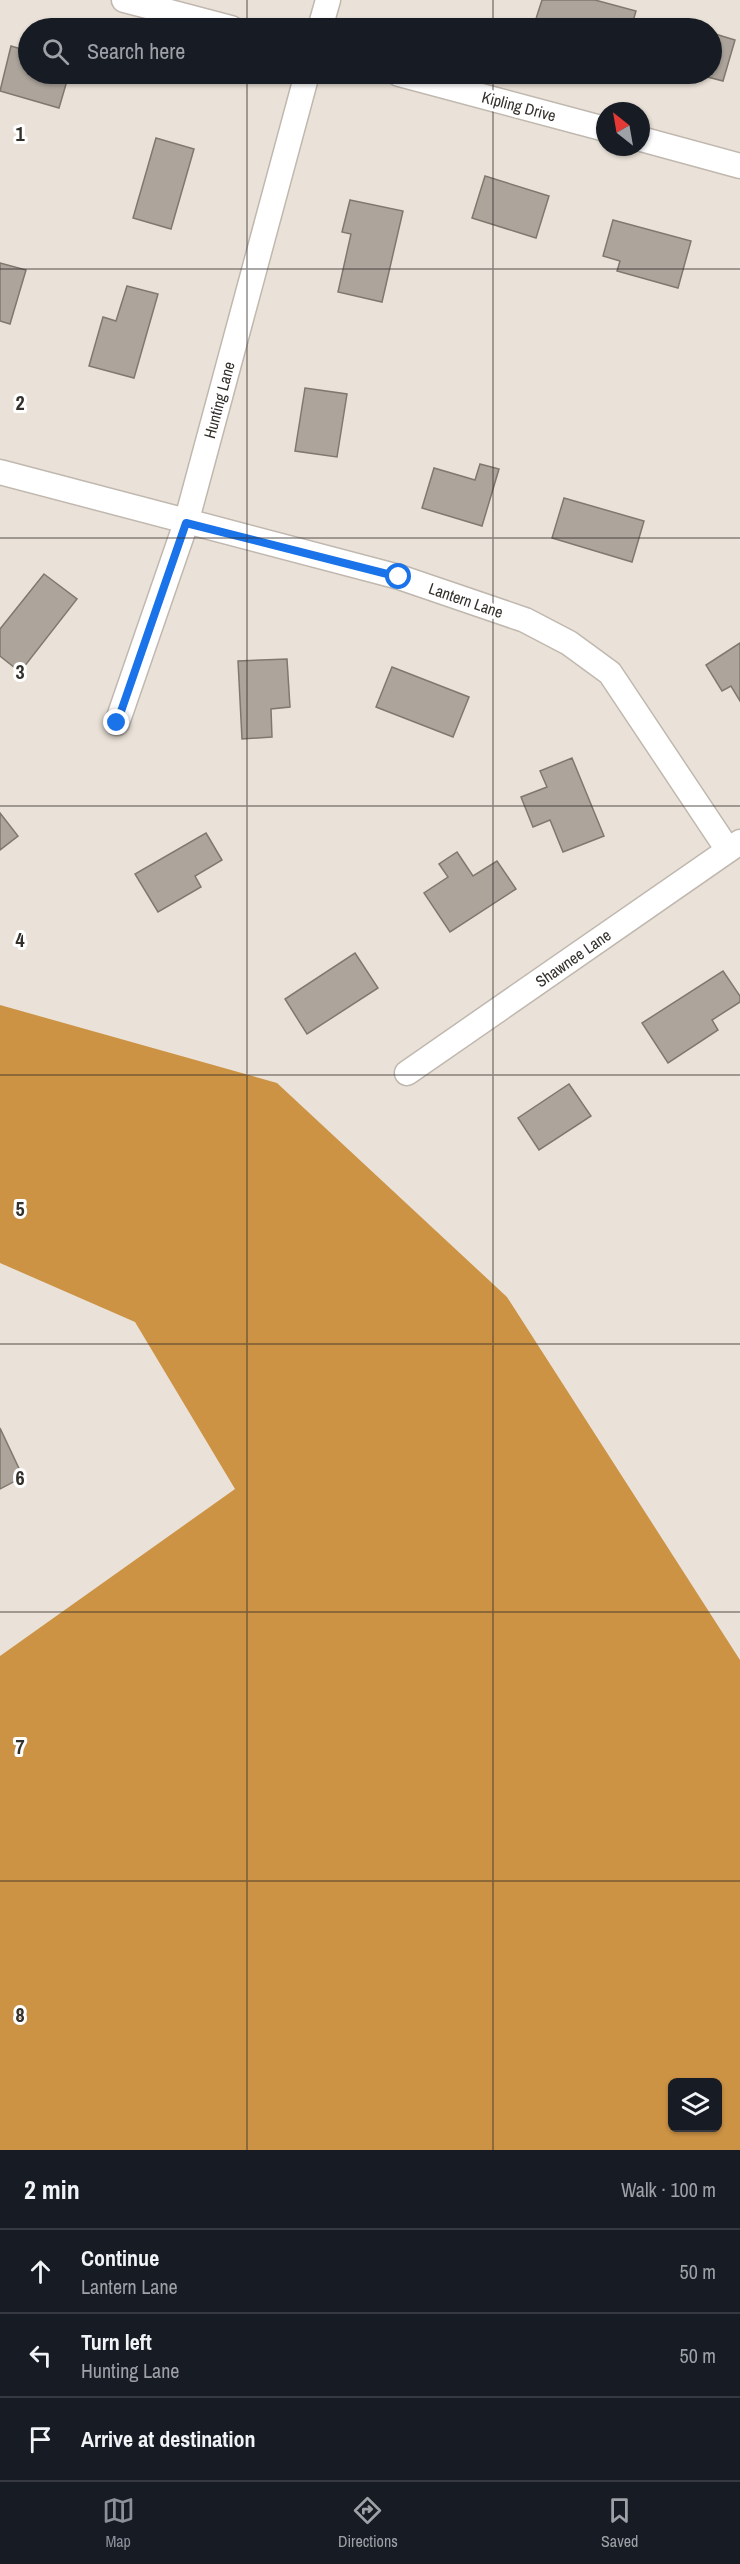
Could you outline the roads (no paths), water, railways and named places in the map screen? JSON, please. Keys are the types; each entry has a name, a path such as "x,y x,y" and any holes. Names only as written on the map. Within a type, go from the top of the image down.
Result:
{"street":[{"path":"124,0 193,18"},
{"path":"323,18 328,0"},
{"name":"Hunting Lane","path":"117,723 186,523 304,84"},
{"name":"Kipling Drive","path":"436,84 596,127"},
{"path":"650,141 740,166"},
{"name":"Lantern Lane","path":"0,472 186,523 399,577 525,620 569,644 610,673 734,846"},
{"name":"Shawnee Lane","path":"407,1073 734,846"}]}
